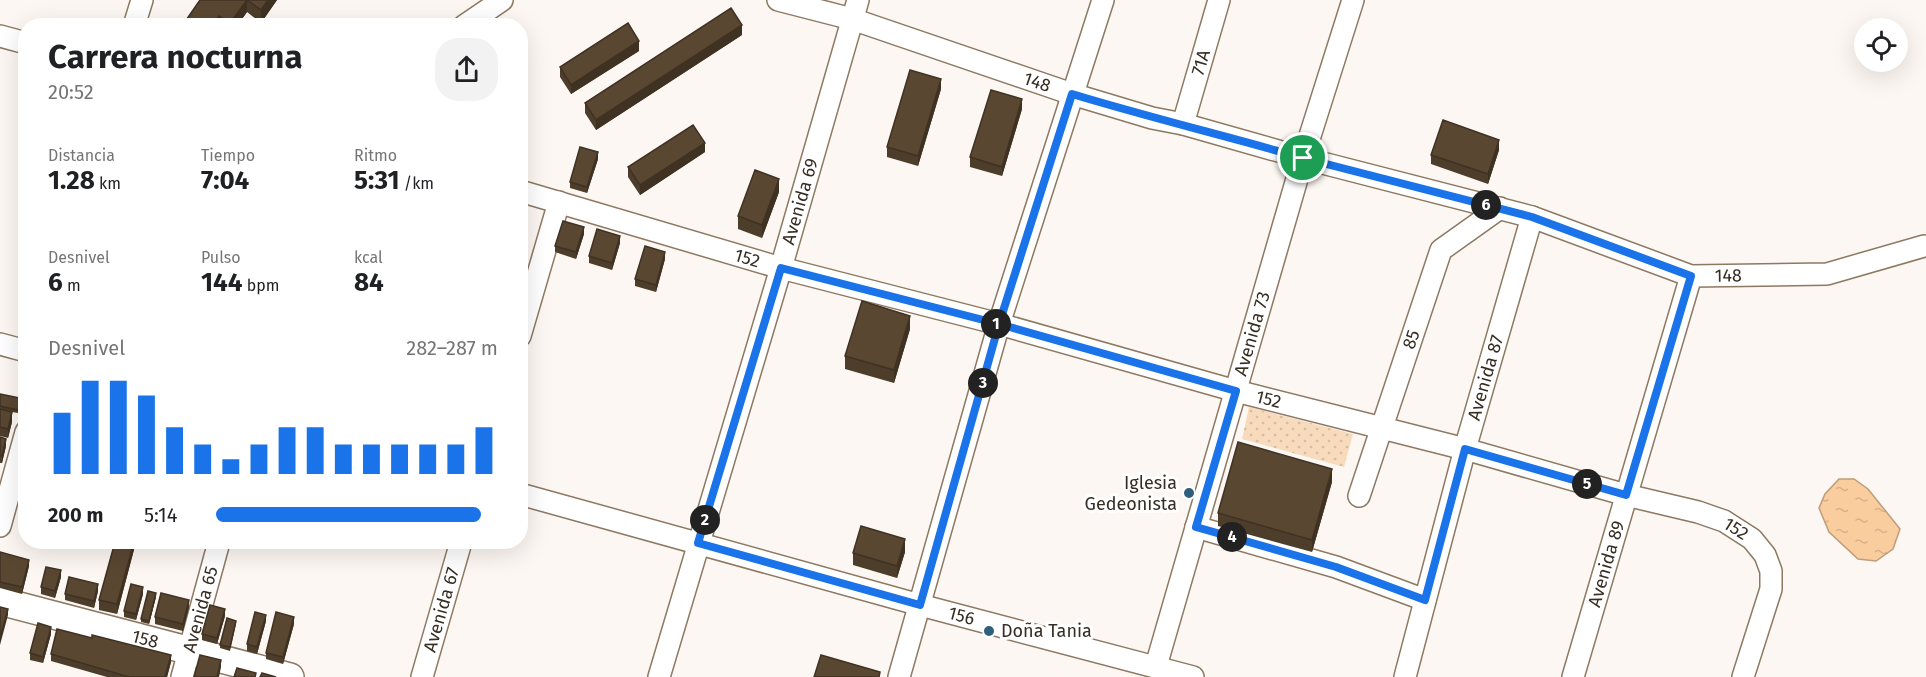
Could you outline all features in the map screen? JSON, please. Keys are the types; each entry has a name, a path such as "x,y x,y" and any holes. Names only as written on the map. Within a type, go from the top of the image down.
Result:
{"main road":[{"name":"158","path":"0,601 290,677"}],"street":[{"path":"136,18 142,0"},
{"path":"476,18 502,0"},
{"name":"148","path":"778,0 855,9 1072,94 1152,118 1183,124 1303,158 1532,217 1691,276 1827,274 1924,246"},
{"path":"899,677 999,324 1103,0"},
{"name":"71A","path":"1183,124 1219,0"},
{"name":"Avenida 73","path":"1156,666 1303,158 1353,0"},
{"name":"Avenida 69","path":"658,677 781,268 855,9"},
{"path":"0,36 18,42"},
{"name":"152","path":"528,193 781,268 999,324 1236,391 1465,449 1724,520 1752,539 1765,555 1771,571 1771,589 1743,677"},
{"path":"528,309 559,202"},
{"name":"85","path":"1359,496 1441,250 1500,208"},
{"name":"Avenida 87","path":"1405,677 1465,449 1532,217"},
{"name":"Avenida 89","path":"1573,677 1691,276"},
{"path":"0,344 18,349"},
{"path":"0,526 18,461"},
{"name":"156","path":"528,496 920,605 1193,677"},
{"path":"1196,527 1336,567 1425,600"},
{"name":"Avenida 65","path":"182,677 217,549"},
{"name":"Avenida 67","path":"422,677 459,549"}],"shaded area":[{"path":"1249,407 1353,434 1344,467 1242,439"}],"water":[{"path":"1839,479 1854,479 1868,489 1900,529 1893,549 1876,561 1858,559 1829,532 1819,508 1825,494"}],"building":[{"path":"200,0 247,0 234,18 219,16 218,18 188,18"},
{"path":"247,0 268,0 261,10"},
{"path":"731,8 742,25 596,120 585,103"},
{"path":"628,23 639,41 571,85 560,67"},
{"path":"910,70 941,79 918,156 887,147"},
{"path":"991,90 1022,99 1002,167 970,157"},
{"path":"1443,120 1499,140 1488,174 1431,155"},
{"path":"693,125 705,143 640,185 628,167"},
{"path":"580,147 598,152 587,187 570,182"},
{"path":"755,170 779,179 762,225 738,216"},
{"path":"563,221 584,227 576,252 555,246"},
{"path":"597,229 620,236 612,263 589,256"},
{"path":"645,246 665,252 656,285 635,279"},
{"path":"862,301 910,316 894,370 845,356"},
{"path":"0,394 18,398 18,410 0,406"},
{"path":"0,409 12,412 8,429 0,427"},
{"path":"0,437 6,439 2,456 0,456"},
{"path":"1238,442 1332,469 1312,540 1218,513"},
{"path":"861,526 905,539 897,566 853,553"},
{"path":"113,549 132,549 117,604 99,600"},
{"path":"0,552 29,560 22,587 0,582"},
{"path":"46,567 61,570 55,591 41,587"},
{"path":"69,577 98,584 94,601 65,594"},
{"path":"131,584 143,587 136,614 124,611"},
{"path":"148,591 156,593 149,621 141,619"},
{"path":"161,593 189,600 183,624 155,617"},
{"path":"210,605 225,609 217,638 202,634"},
{"path":"0,607 8,609 0,638"},
{"path":"255,612 266,615 257,647 247,644"},
{"path":"276,612 294,617 283,657 266,653"},
{"path":"227,618 236,621 230,647 220,645"},
{"path":"38,623 51,627 43,657 30,653"},
{"path":"57,629 92,638 92,635 171,655 165,677 129,677 51,654"},
{"path":"200,655 221,660 217,677 194,677"},
{"path":"821,655 880,672 879,677 814,677"},
{"path":"237,668 256,673 255,677 234,677"},
{"path":"262,673 276,677 260,677"}],"place":[{"name":"Iglesia Gedeonista","path":"1189,493"},
{"name":"Doña Tania","path":"989,631"}],"route":[{"path":"1303,158 1072,94 999,324 781,268 698,543 920,605 999,324 1236,391 1196,527 1336,567 1425,600 1465,449 1626,495 1691,276 1532,217 1303,158"}]}
